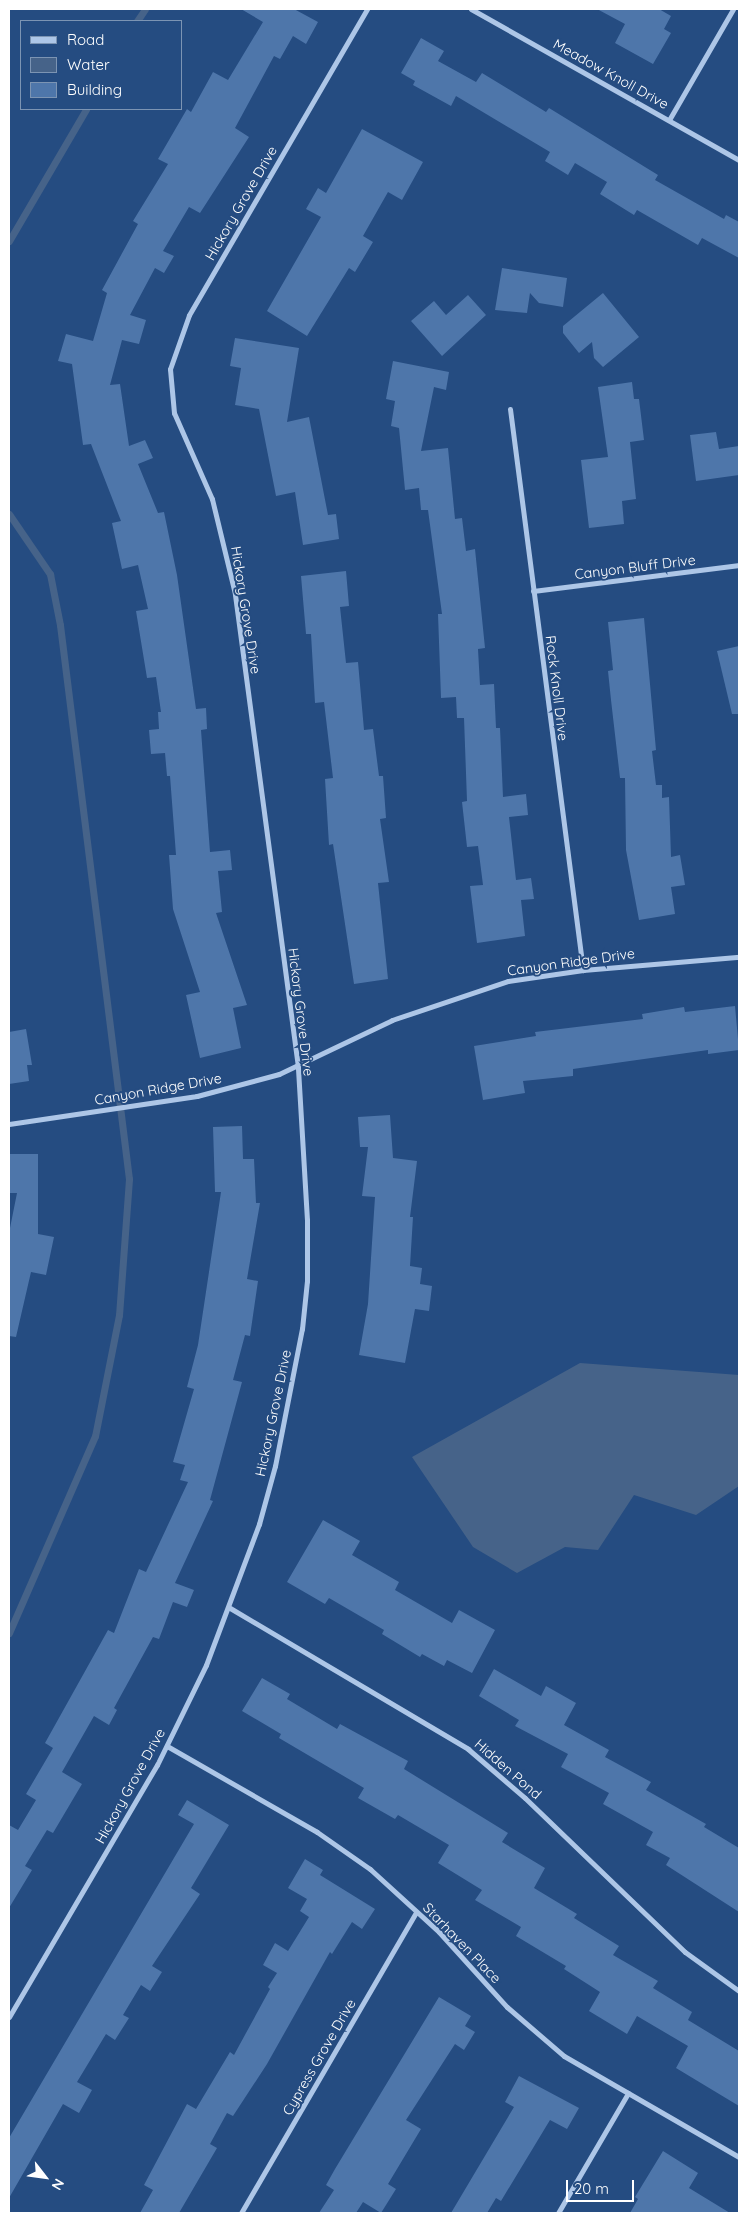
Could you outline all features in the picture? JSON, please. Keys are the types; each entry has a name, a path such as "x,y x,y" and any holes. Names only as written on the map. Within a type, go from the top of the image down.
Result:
{"street":[{"name":"Hickory Grove Drive","path":"9,2017 167,1746 230,1608 275,1466 302,1329 307,1281 307,1220 298,1067 235,594 212,499 174,413 170,369 189,315 367,9"},
{"name":"Meadow Knoll Drive","path":"471,9 739,160"},
{"path":"669,120 733,9"},
{"name":"Rock Knoll Drive","path":"510,409 583,970"},
{"name":"Canyon Bluff Drive","path":"533,591 739,565"},
{"name":"Canyon Ridge Drive","path":"9,1124 197,1096 298,1067 392,1020 466,993 508,981 583,970 739,957"},
{"name":"Hidden Pond","path":"230,1608 468,1749 525,1798 685,1952 739,1991"},
{"name":"Starhaven Place","path":"167,1746 317,1832 370,1869 416,1912 507,2007 564,2056 739,2157"},
{"name":"Cypress Grove Drive","path":"241,2213 416,1912"},
{"path":"558,2213 628,2093"}],"water":[{"path":"580,1363 739,1375 739,1486 696,1515 634,1495 598,1550 565,1547 517,1573 473,1547 412,1457"}],"building":[{"path":"241,9 294,9 318,22 306,44 293,36 280,59 274,56 235,128 249,137 200,213 189,207 163,251 174,256 164,273 155,268 130,315 146,320 139,344 122,340 110,385 120,384 129,446 145,440 153,458 138,464 158,513 164,512 177,575 196,709 206,708 207,729 201,730 210,852 230,850 232,870 218,871 222,912 216,913 247,1005 233,1008 241,1048 200,1058 186,995 200,992 173,909 169,855 176,855 170,776 167,776 165,753 151,754 149,730 159,729 158,712 161,712 156,677 147,678 136,611 148,609 138,565 122,569 112,523 121,521 91,444 83,445 72,364 58,361 66,334 93,341 107,293 102,290 138,224 133,221 168,164 158,159 187,109 191,112 213,72 228,80 263,22"},
{"path":"597,9 659,9 671,16 664,29 671,33 653,64 615,43 625,24"},
{"path":"421,38 444,51 438,61 476,82 482,73 546,112 549,108 658,175 655,180 724,219 726,215 739,222 739,258 702,238 698,245 637,210 634,215 600,194 607,182 575,163 568,175 545,161 550,152 456,96 451,106 413,85 415,81 401,73"},
{"path":"362,129 423,162 402,200 388,192 363,236 373,242 355,272 349,268 307,336 267,311 321,217 306,209 318,188 326,193"},
{"path":"502,268 567,278 563,307 539,303 530,293 527,313 495,310"},
{"path":"603,293 639,337 603,367 594,358 592,342 579,353 563,333 563,326"},
{"path":"468,295 486,315 442,356 411,321 434,301 446,315"},
{"path":"235,338 299,348 287,422 309,417 328,515 336,514 339,539 303,545 295,492 276,496 259,409 235,405 241,368 230,366"},
{"path":"393,361 449,372 446,390 434,387 421,451 448,448 455,519 462,518 466,551 475,549 485,648 478,649 480,685 494,684 496,728 500,728 503,797 526,794 528,815 509,817 516,880 531,878 534,899 521,900 525,936 477,943 470,886 483,885 478,846 467,847 462,802 467,801 464,718 457,718 456,697 441,698 438,614 442,614 428,510 421,510 419,488 405,490 399,428 391,426 395,401 386,399"},
{"path":"632,382 634,399 639,399 644,440 630,442 636,499 622,501 624,524 589,528 581,460 608,457 598,387"},
{"path":"716,432 719,449 739,446 739,475 696,481 690,435"},
{"path":"346,571 349,606 340,607 346,663 358,662 364,730 373,729 379,776 383,776 386,818 380,819 389,882 378,883 388,979 354,984 333,844 329,845 325,779 333,778 324,702 315,703 311,634 306,634 301,576"},
{"path":"644,618 656,750 652,751 656,785 662,785 662,798 669,797 671,857 680,855 685,885 671,887 675,914 639,920 626,850 625,778 620,778 611,700 608,671 613,670 608,622"},
{"path":"739,646 739,714 732,714 717,651"},
{"path":"735,1006 739,1050 708,1054 708,1050 573,1069 573,1076 523,1081 525,1093 483,1100 474,1046 536,1036 535,1032 643,1019 642,1014 684,1007 685,1012"},
{"path":"26,1029 32,1065 27,1065 29,1081 9,1084 9,1032"},
{"path":"390,1115 393,1158 417,1161 410,1217 413,1217 410,1266 422,1268 420,1284 432,1286 429,1311 415,1309 405,1363 359,1355 368,1304 375,1197 362,1196 368,1147 360,1147 358,1117"},
{"path":"242,1126 243,1159 254,1159 256,1203 260,1203 247,1279 258,1281 250,1336 245,1335 233,1380 242,1382 210,1500 213,1501 175,1583 194,1590 187,1607 173,1602 159,1639 153,1637 114,1708 117,1710 109,1725 94,1716 62,1772 82,1784 53,1833 47,1830 25,1866 32,1870 9,1908 9,1825 18,1830 36,1800 26,1794 53,1748 45,1743 108,1630 114,1633 139,1569 146,1572 188,1482 180,1480 185,1465 173,1462 194,1389 187,1387 198,1345 221,1192 215,1192 213,1127"},
{"path":"9,1154 38,1154 38,1234 54,1237 46,1275 31,1272 16,1337 9,1336 9,1233 17,1193 9,1193"},
{"path":"323,1520 360,1541 352,1555 399,1582 395,1590 452,1623 459,1610 495,1630 472,1673 447,1660 444,1666 422,1654 420,1657 382,1634 384,1630 329,1598 325,1604 287,1582"},
{"path":"494,1669 541,1696 546,1686 576,1703 564,1725 609,1750 605,1757 651,1782 646,1790 706,1824 704,1827 739,1848 739,1912 666,1865 670,1858 646,1845 653,1832 603,1804 609,1793 561,1767 568,1754 515,1726 519,1720 479,1696"},
{"path":"262,1678 290,1694 287,1699 337,1729 340,1724 408,1761 404,1769 508,1833 502,1842 545,1868 534,1888 577,1914 574,1918 619,1946 613,1955 658,1981 653,1988 692,2012 688,2020 739,2051 739,2106 676,2068 688,2046 637,2016 627,2034 589,2011 600,1992 564,1969 566,1966 516,1936 521,1927 475,1900 482,1890 438,1863 449,1845 398,1815 395,1819 358,1798 364,1788 279,1738 281,1734 242,1711"},
{"path":"187,1800 229,1825 191,1888 200,1894 152,1966 162,1972 150,1991 141,1985 123,2015 129,2018 115,2040 106,2034 77,2082 92,2090 79,2113 63,2104 9,2198 9,2138 194,1824 178,1815"},
{"path":"305,1859 323,1870 320,1875 375,1909 362,1929 352,1922 332,1954 330,1952 267,2064 233,2116 227,2113 210,2144 217,2148 179,2213 140,2213 153,2190 144,2185 187,2104 196,2109 230,2052 234,2055 270,1989 268,1987 277,1973 263,1965 275,1943 288,1951 309,1917 300,1911 307,1899 288,1888"},
{"path":"439,1997 471,2016 465,2026 475,2032 464,2050 455,2044 406,2120 421,2129 388,2184 396,2189 381,2213 363,2202 356,2213 319,2213 334,2190 326,2185"},
{"path":"519,2076 579,2108 567,2129 550,2120 501,2201 496,2198 487,2213 451,2213 514,2107 505,2102"},
{"path":"663,2151 698,2173 689,2188 730,2213 630,2213 638,2199 635,2197"}],"waterway":[{"path":"138,20 145,9"},
{"path":"9,241 85,110"},
{"path":"9,514 50,574 60,625 129,1179 119,1315 95,1436 9,1633"}]}
